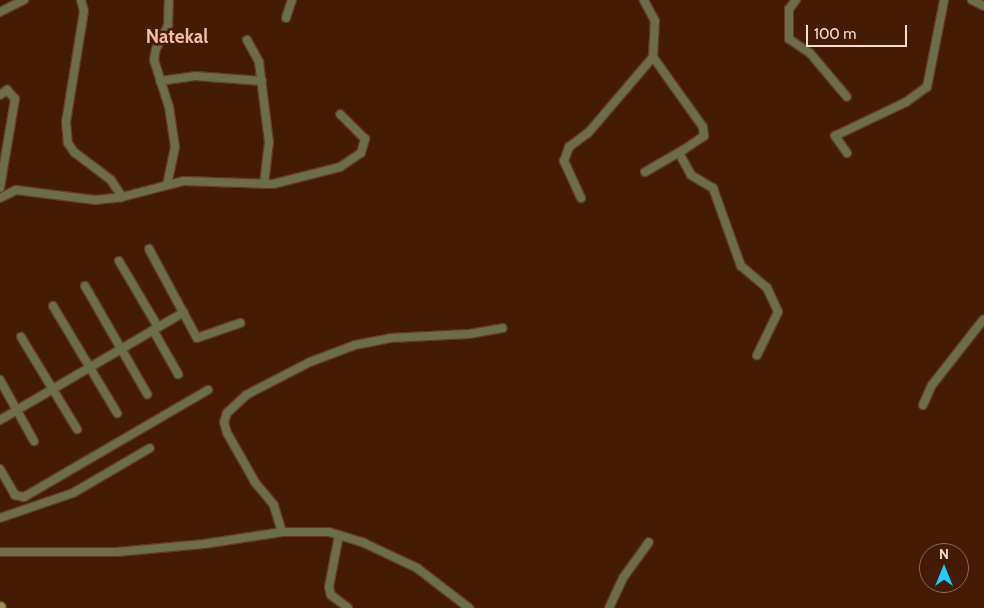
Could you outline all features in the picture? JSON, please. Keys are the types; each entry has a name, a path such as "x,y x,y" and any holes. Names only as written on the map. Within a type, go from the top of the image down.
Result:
{"street":[{"path":"0,12 24,0"},
{"path":"80,0 84,11 66,122 66,138 74,152 111,180 122,197"},
{"path":"167,185 174,148 169,107 154,60 168,25 169,0"},
{"path":"286,18 292,0"},
{"path":"580,198 564,161 569,147 589,132 653,57 655,21 644,0"},
{"path":"796,0 788,9 788,38 810,53 846,97"},
{"path":"846,153 835,136 906,102 927,87 944,0"},
{"path":"972,0 984,6"},
{"path":"247,40 259,62 262,81 269,142 264,184"},
{"path":"645,172 704,136 703,127 653,57"},
{"path":"160,80 195,76 262,81"},
{"path":"0,95 8,90 15,99 0,188"},
{"path":"0,198 16,190 95,200 122,197 184,181 264,184 340,167 361,153 365,139 340,114"},
{"path":"679,152 691,175 713,188 741,266 767,288 778,312 757,355"},
{"path":"149,249 195,336 200,339 240,323"},
{"path":"119,261 178,374"},
{"path":"85,286 147,394"},
{"path":"53,306 117,412"},
{"path":"0,420 184,312"},
{"path":"984,319 984,331"},
{"path":"923,405 932,385 984,319"},
{"path":"282,532 274,506 255,482 227,433 224,422 226,413 246,395 310,362 355,345 390,338 469,334 502,328"},
{"path":"21,337 77,430"},
{"path":"0,380 34,441"},
{"path":"0,469 15,495 24,497 208,390"},
{"path":"0,518 9,518 73,493 150,448"},
{"path":"0,552 118,552 204,544 282,532 329,532 417,568 458,605 469,608"},
{"path":"339,536 329,586 330,595 348,608"},
{"path":"609,608 623,578 648,542"}],"district":[{"name":"Natekal","path":"177,37"}]}
